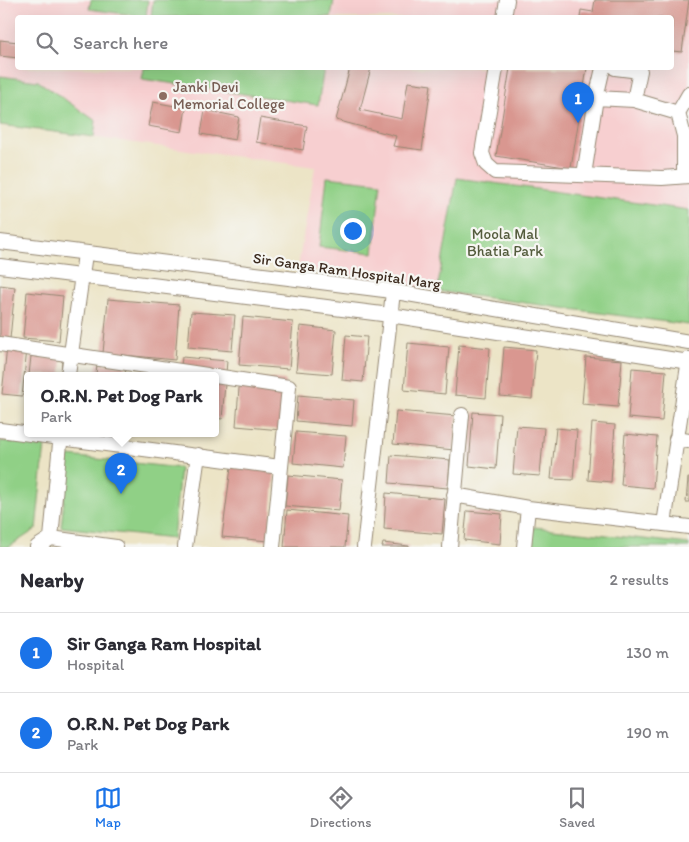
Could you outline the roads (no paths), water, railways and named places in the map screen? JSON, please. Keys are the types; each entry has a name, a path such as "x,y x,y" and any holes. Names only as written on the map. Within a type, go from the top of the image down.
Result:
{"street":[{"path":"504,15 507,0"},
{"path":"496,70 482,153 486,164 495,172 686,176 684,136 678,113 689,94"},
{"path":"584,175 596,98 603,70"},
{"path":"632,70 640,71 634,100"},
{"path":"596,98 634,100 678,113"},
{"name":"Sir Ganga Ram Hospital Marg","path":"0,242 393,292 689,342"},
{"path":"68,372 85,254"},
{"path":"0,266 390,315 689,361 682,440 664,524"},
{"path":"364,547 393,292"},
{"path":"0,344 186,372"},
{"path":"219,377 289,387 273,547"},
{"path":"450,547 462,415"},
{"path":"0,430 24,432"},
{"path":"50,538 61,437"},
{"path":"74,437 198,456 280,466"},
{"path":"186,547 198,456"},
{"path":"454,495 528,508 689,527"},
{"path":"524,547 528,508"},
{"path":"38,547 50,538 116,547"}],"place":[{"name":"Janki Devi Memorial College","path":"163,96"},
{"name":"Sir Ganga Ram Hospital","path":"578,123"},
{"name":"O.R.N. Pet Dog Park","path":"121,494"}],"park label":[{"name":"Moola Mal Bhatia Park","path":"505,242"}]}
